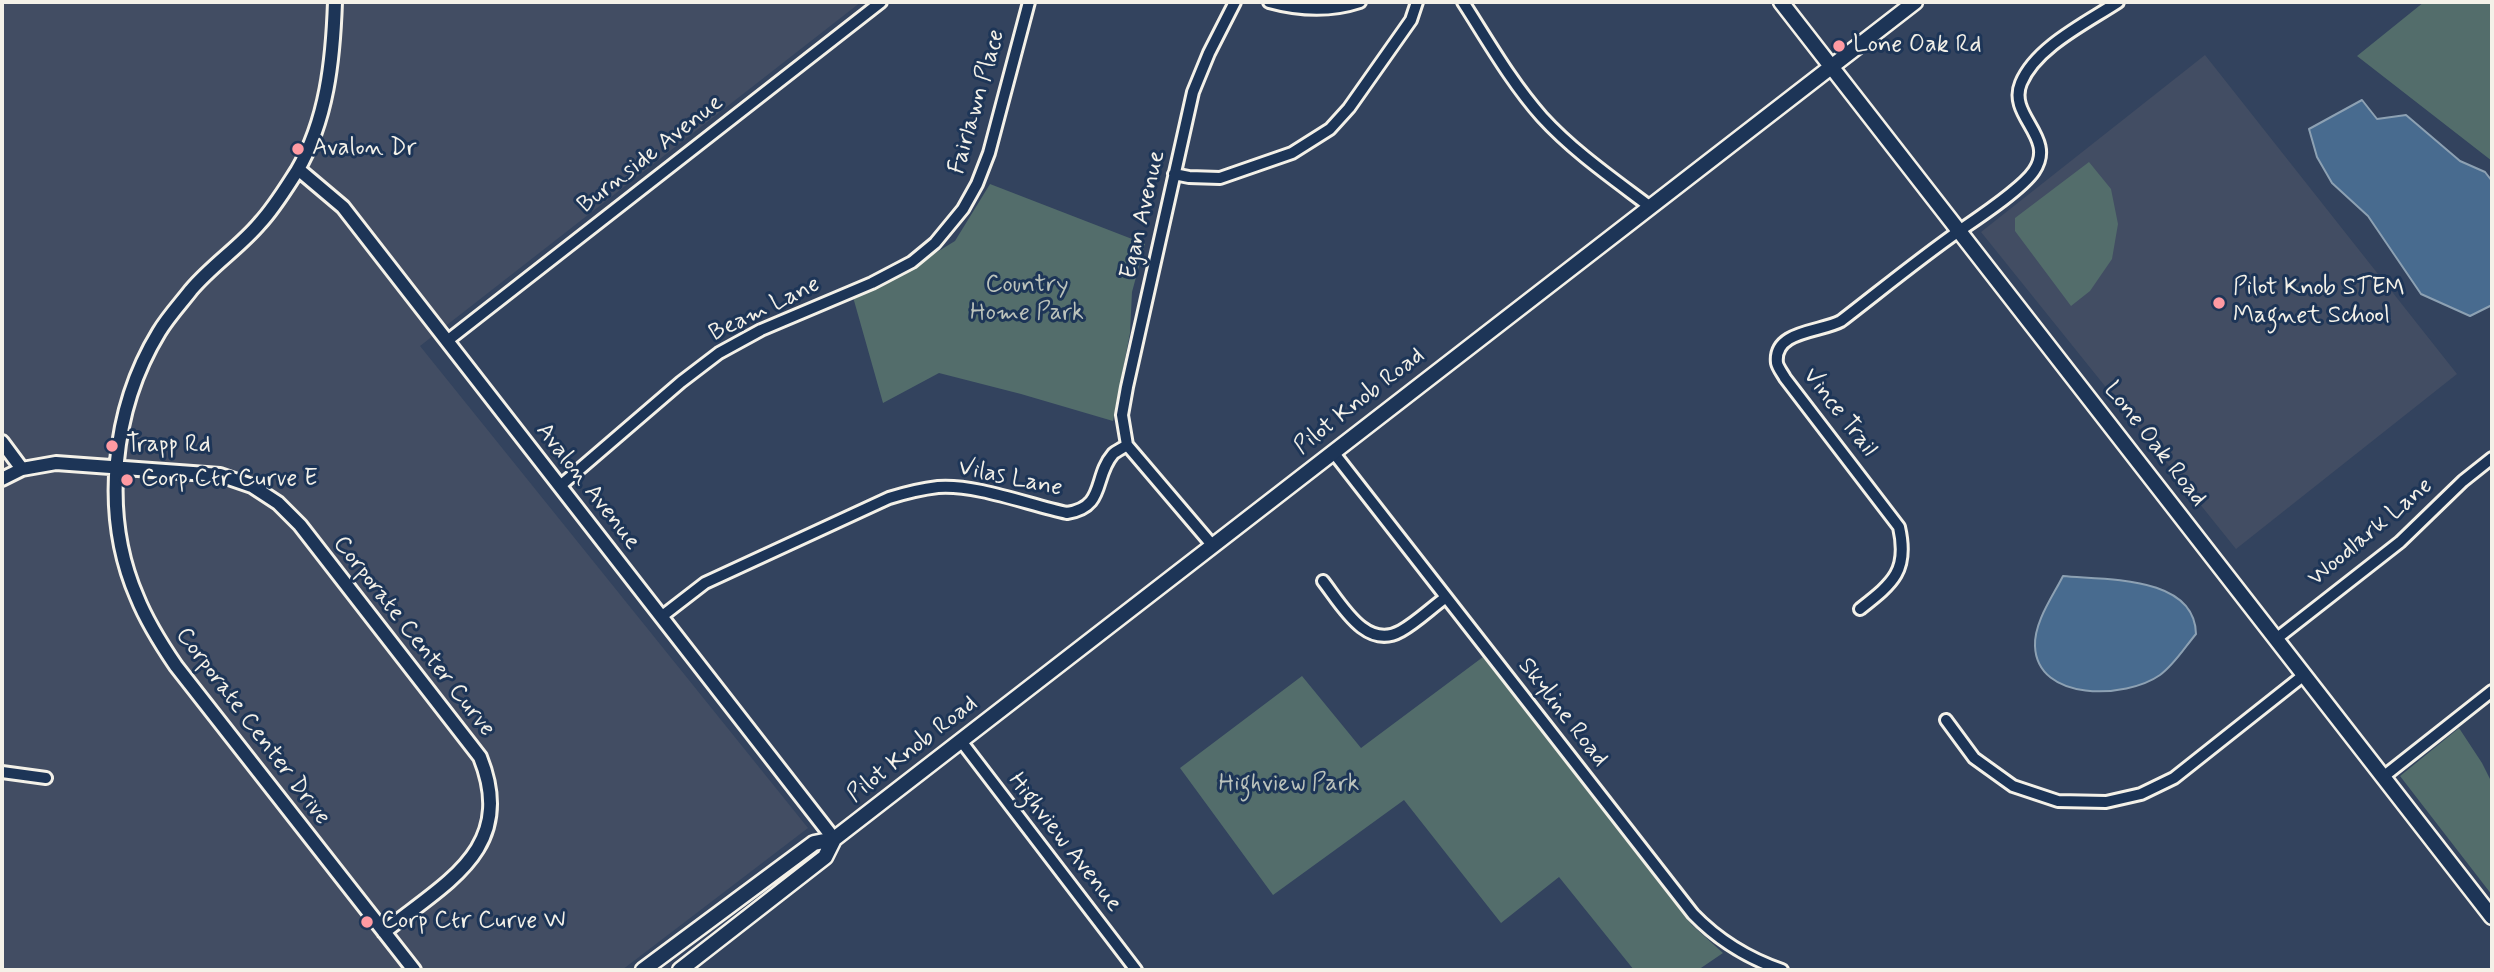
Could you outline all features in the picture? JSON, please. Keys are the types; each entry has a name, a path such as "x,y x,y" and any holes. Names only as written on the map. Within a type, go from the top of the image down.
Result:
{"main road":[{"name":"Lone Oak Road","path":"1780,2 2492,917"},
{"name":"Pilot Knob Road","path":"680,970 825,857 834,839 1830,65 1915,2"},
{"name":"Pilot Knob Road","path":"643,970 814,843 834,839"}],"street":[{"name":"Corporate Center Drive","path":"335,2 333,57 320,119 298,169 260,223 193,288 159,332 129,397 116,466 115,507 122,552 136,596 154,633 176,666 414,970"},
{"name":"Burnside Avenue","path":"447,341 881,2"},
{"name":"Fairlawn Place","path":"934,243 963,209 978,184 989,153 1029,2"},
{"name":"Egan Avenue","path":"1127,445 1122,415 1174,174 1194,92 1209,53 1235,2"},
{"path":"1269,2 1289,8 1327,9 1360,2"},
{"path":"1174,174 1220,178 1292,153 1330,129 1349,108 1411,20 1417,2"},
{"path":"1462,2 1512,79 1542,117 1576,150 1649,206"},
{"name":"Vince Trail","path":"1860,609 1886,589 1897,575 1903,545 1899,527 1785,378 1777,363 1779,352 1785,341 1797,335 1831,327 1841,321 1975,221 2027,178 2039,162 2039,141 2023,115 2019,101 2020,85 2028,70 2054,44 2118,2"},
{"name":"Avalon Avenue","path":"298,169 344,208 834,839"},
{"name":"Beam Lane","path":"560,486 681,382 719,354 761,330 872,283 912,262 934,243"},
{"path":"2,442 22,468 2,479"},
{"path":"1127,445 1213,546"},
{"name":"Vilas Lane","path":"662,617 705,583 889,498 914,490 940,487 967,489 1067,513 1082,511 1095,498 1113,454 1127,445"},
{"name":"Skyline Road","path":"1333,452 1693,914 1714,936 1740,953 1779,970"},
{"name":"Woodlark Lane","path":"2276,639 2400,542 2463,481 2492,458"},
{"name":"Corporate Center Curve","path":"22,468 56,463 220,475 252,486 278,503 300,525 480,757 488,778 492,801 489,825 480,847 461,871 384,932"},
{"path":"1323,581 1359,626 1378,636 1399,632 1445,598"},
{"path":"1945,720 1974,758 2013,786 2058,801 2106,802 2141,794 2174,778 2304,675"},
{"path":"2383,777 2492,691"},
{"name":"Highview Avenue","path":"961,741 1136,970"},
{"path":"2,772 46,778"},
{"path":"750,890 763,906"}],"shaded area":[{"path":"2,2 861,2 420,346 808,828 622,970 2,970"},
{"name":"Pilot Knob STEM Magnet School","path":"2205,55 2457,374 2236,549 1981,232"},
{"path":"2362,100 2377,119 2406,115 2460,161 2485,172 2492,181 2492,305 2470,316 2421,294 2368,216 2332,183 2317,157 2309,129"},
{"path":"2063,576 2144,584 2164,591 2181,601 2192,615 2196,634 2165,671 2145,683 2106,691 2086,691 2066,686 2051,678 2040,664 2035,646 2041,619"}],"green space":[{"path":"2424,2 2492,2 2492,161 2357,56"},
{"path":"2089,162 2111,189 2118,224 2112,259 2090,291 2071,306 2015,231 2015,218"},
{"name":"Country Home Park","path":"990,184 1145,244 1132,292 1130,333 1113,421 939,373 883,403 853,297 955,241"},
{"name":"Highview Park","path":"1483,657 1692,925 1723,953 1698,970 1634,970 1559,877 1501,923 1404,800 1273,895 1180,768 1302,676 1361,748"},
{"path":"2459,728 2492,783 2492,895 2400,776"}],"place":[{"name":"Lone Oak Rd","path":"1839,46"},
{"name":"Avalon Dr","path":"298,149"},
{"name":"Pilot Knob STEM Magnet School","path":"2219,303"},
{"name":"Trapp Rd","path":"112,446"},
{"name":"Corp Ctr Curve E","path":"127,480"},
{"name":"Corp Ctr Curve W","path":"367,922"}]}
